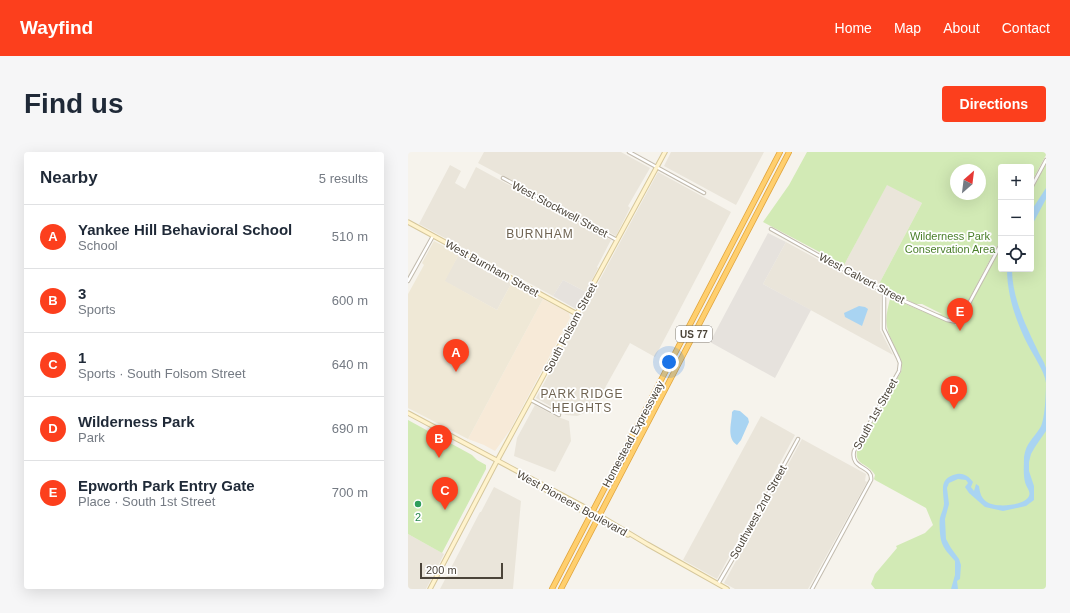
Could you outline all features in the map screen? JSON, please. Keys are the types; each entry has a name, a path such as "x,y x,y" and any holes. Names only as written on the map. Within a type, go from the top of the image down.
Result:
{"highway":[{"name":"Homestead Expressway","path":"552,589 780,152"},
{"name":"Homestead Expressway","path":"561,589 789,152"}],"main road":[{"name":"South Folsom Street","path":"430,589 497,461 665,152"},
{"name":"West Burnham Street","path":"408,222 577,314"},
{"name":"West Pioneers Boulevard","path":"408,413 592,513 598,518 727,589"}],"street":[{"path":"629,152 704,193"},
{"path":"1034,182 1046,160"},
{"name":"West Stockwell Street","path":"503,178 617,240"},
{"name":"West Calvert Street","path":"771,229 884,292 947,320 957,322 966,310 998,250"},
{"path":"408,282 433,236"},
{"name":"South 1st Street","path":"812,589 871,480 870,473 857,464 854,460 854,454 899,371 900,363 884,329 884,292"},
{"path":"531,400 559,414"},
{"name":"Southwest 2nd Street","path":"718,584 798,439"}],"shaded area":[{"path":"484,152 621,152 650,168 628,206 630,208 616,236 478,163"},
{"path":"671,152 764,152 736,205 664,166"},
{"path":"450,165 461,171 455,183 465,189 476,167 611,240 586,292 563,280 553,296 419,224"},
{"path":"658,172 731,212 655,357 630,343 596,404 589,411 577,416 566,415 536,398"},
{"path":"887,184 922,203 879,284 844,265"},
{"path":"768,233 786,242 763,284 811,310 775,378 710,342"},
{"path":"434,241 459,254 445,281 497,310 512,282 543,299 468,439 408,408 408,294 424,265 422,263"},
{"path":"786,242 881,294 880,330 893,355 763,284"},
{"path":"459,254 512,282 497,310 444,281"},
{"path":"563,280 586,292 576,309 553,296"},
{"path":"543,299 569,313 570,318 510,430 495,451 468,439"},
{"path":"535,405 553,415 569,421 571,441 555,472 514,456 517,438"},
{"path":"761,416 795,435 717,579 683,560"},
{"path":"802,439 866,474 865,481 867,482 808,589 735,589 724,583"},
{"path":"494,487 521,501 513,589 440,589 480,512"},
{"path":"408,534 444,554 426,589 408,589"}],"green space":[{"name":"Wilderness Park Conservation Area","path":"807,152 1046,152 1046,155 1034,177 1034,164 998,164 998,245 964,309 957,315 960,316 955,325 959,325 998,254 998,272 1034,272 1034,186 1046,164 1046,589 875,589 871,584 875,574 897,548 896,546 925,533 933,525 926,508 875,480 875,475 872,471 857,458 858,447 901,372 901,361 886,324 890,299 894,299 924,312 942,314 922,304 915,304 879,284 922,203 887,185 844,265 763,222 789,185"},
{"path":"408,420 472,455 486,465 486,469 442,553 408,534"}],"water":[{"path":"1046,188 1046,199 1034,221 1034,206"},
{"path":"1007,272 1012,272 1014,290 1020,310 1046,368 1046,383 1041,369 1016,318 1010,298"},
{"path":"859,306 868,309 862,326 845,317 844,313"},
{"path":"1046,383 1046,431 1031,454 1029,462 1029,471 1034,486 1034,500 1026,506 1003,511 985,507 969,493 965,487 968,483 966,480 958,479 949,483 947,488 949,504 945,519 946,539 959,559 961,565 960,579 957,581 958,589 951,589 955,575 955,561 943,546 940,529 940,518 944,505 943,485 947,478 960,474 965,475 973,482 971,487 974,491 976,484 979,486 983,499 991,504 1010,505 1022,502 1026,499 1029,496 1029,492 1024,479 1024,457 1028,445 1042,424 1045,407"},
{"path":"734,410 740,411 748,418 749,422 741,440 737,445 732,438 730,430 732,412"}],"place":[{"name":"Epworth Park Entry Gate","path":"960,331"},
{"name":"Yankee Hill Behavioral School","path":"456,372"},
{"name":"Wilderness Park","path":"954,409"},
{"name":"3","path":"439,458"},
{"name":"2","path":"418,504"},
{"name":"1","path":"445,510"}],"district":[{"name":"BURNHAM","path":"540,234"},
{"name":"PARK RIDGE HEIGHTS","path":"582,401"}]}
